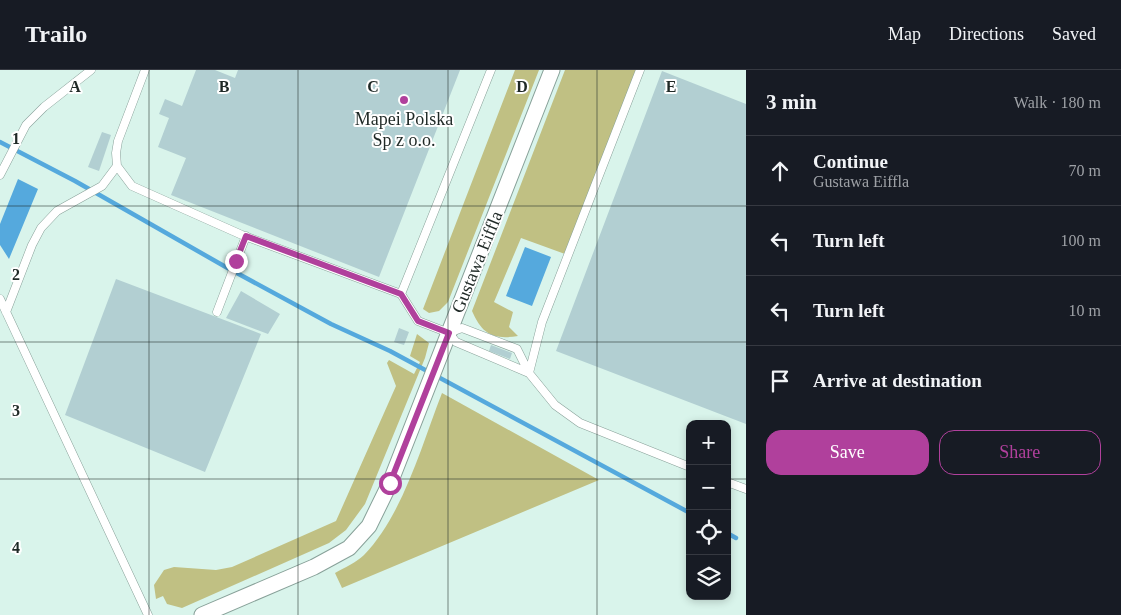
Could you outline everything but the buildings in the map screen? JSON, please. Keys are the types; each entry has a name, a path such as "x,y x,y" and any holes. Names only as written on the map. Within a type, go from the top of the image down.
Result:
{"street":[{"name":"Gustawa Eiffla","path":"202,615 330,560 358,540 369,526 387,491 552,70"}],"lane":[{"path":"0,175 26,125 44,107 91,70"},
{"path":"145,70 118,141 116,154 117,166 132,186 246,236 401,294 418,321 449,333 456,342 529,373"},
{"path":"401,294 491,70"},
{"path":"529,373 542,322 640,70"},
{"path":"6,312 32,245 42,228 57,211 102,186 117,166"},
{"path":"217,312 246,236"},
{"path":"0,299 148,615"},
{"path":"449,333 462,328 517,349 529,373 555,405 580,423 686,465"},
{"path":"731,483 746,489"}],"green space":[{"path":"515,70 539,70 448,302 439,311 429,313 423,309"},
{"path":"565,70 636,70 565,254 521,238 494,302 513,312 509,327 518,336 495,336 484,330 472,311"},
{"path":"417,334 429,343 425,358 365,504 346,530 329,543 182,608 167,604 163,596 156,599 154,585 164,570 174,567 216,570 232,567 336,521 396,386 387,363 389,360 414,374 420,362 410,356"},
{"path":"442,393 599,480 342,588 335,573 364,555 378,539 390,520 401,500"}],"water":[{"path":"18,179 38,189 9,259 0,245 0,224"},
{"path":"525,247 551,257 532,306 506,296"}],"waterway":[{"path":"0,142 75,181 224,266 331,324 390,351 686,511"},
{"path":"731,535 736,538"}],"place":[{"name":"Mapei Polska Sp z o.o.","path":"404,100"}],"route":[{"path":"236,261 246,236 401,294 418,321 449,333 390,483"}]}
